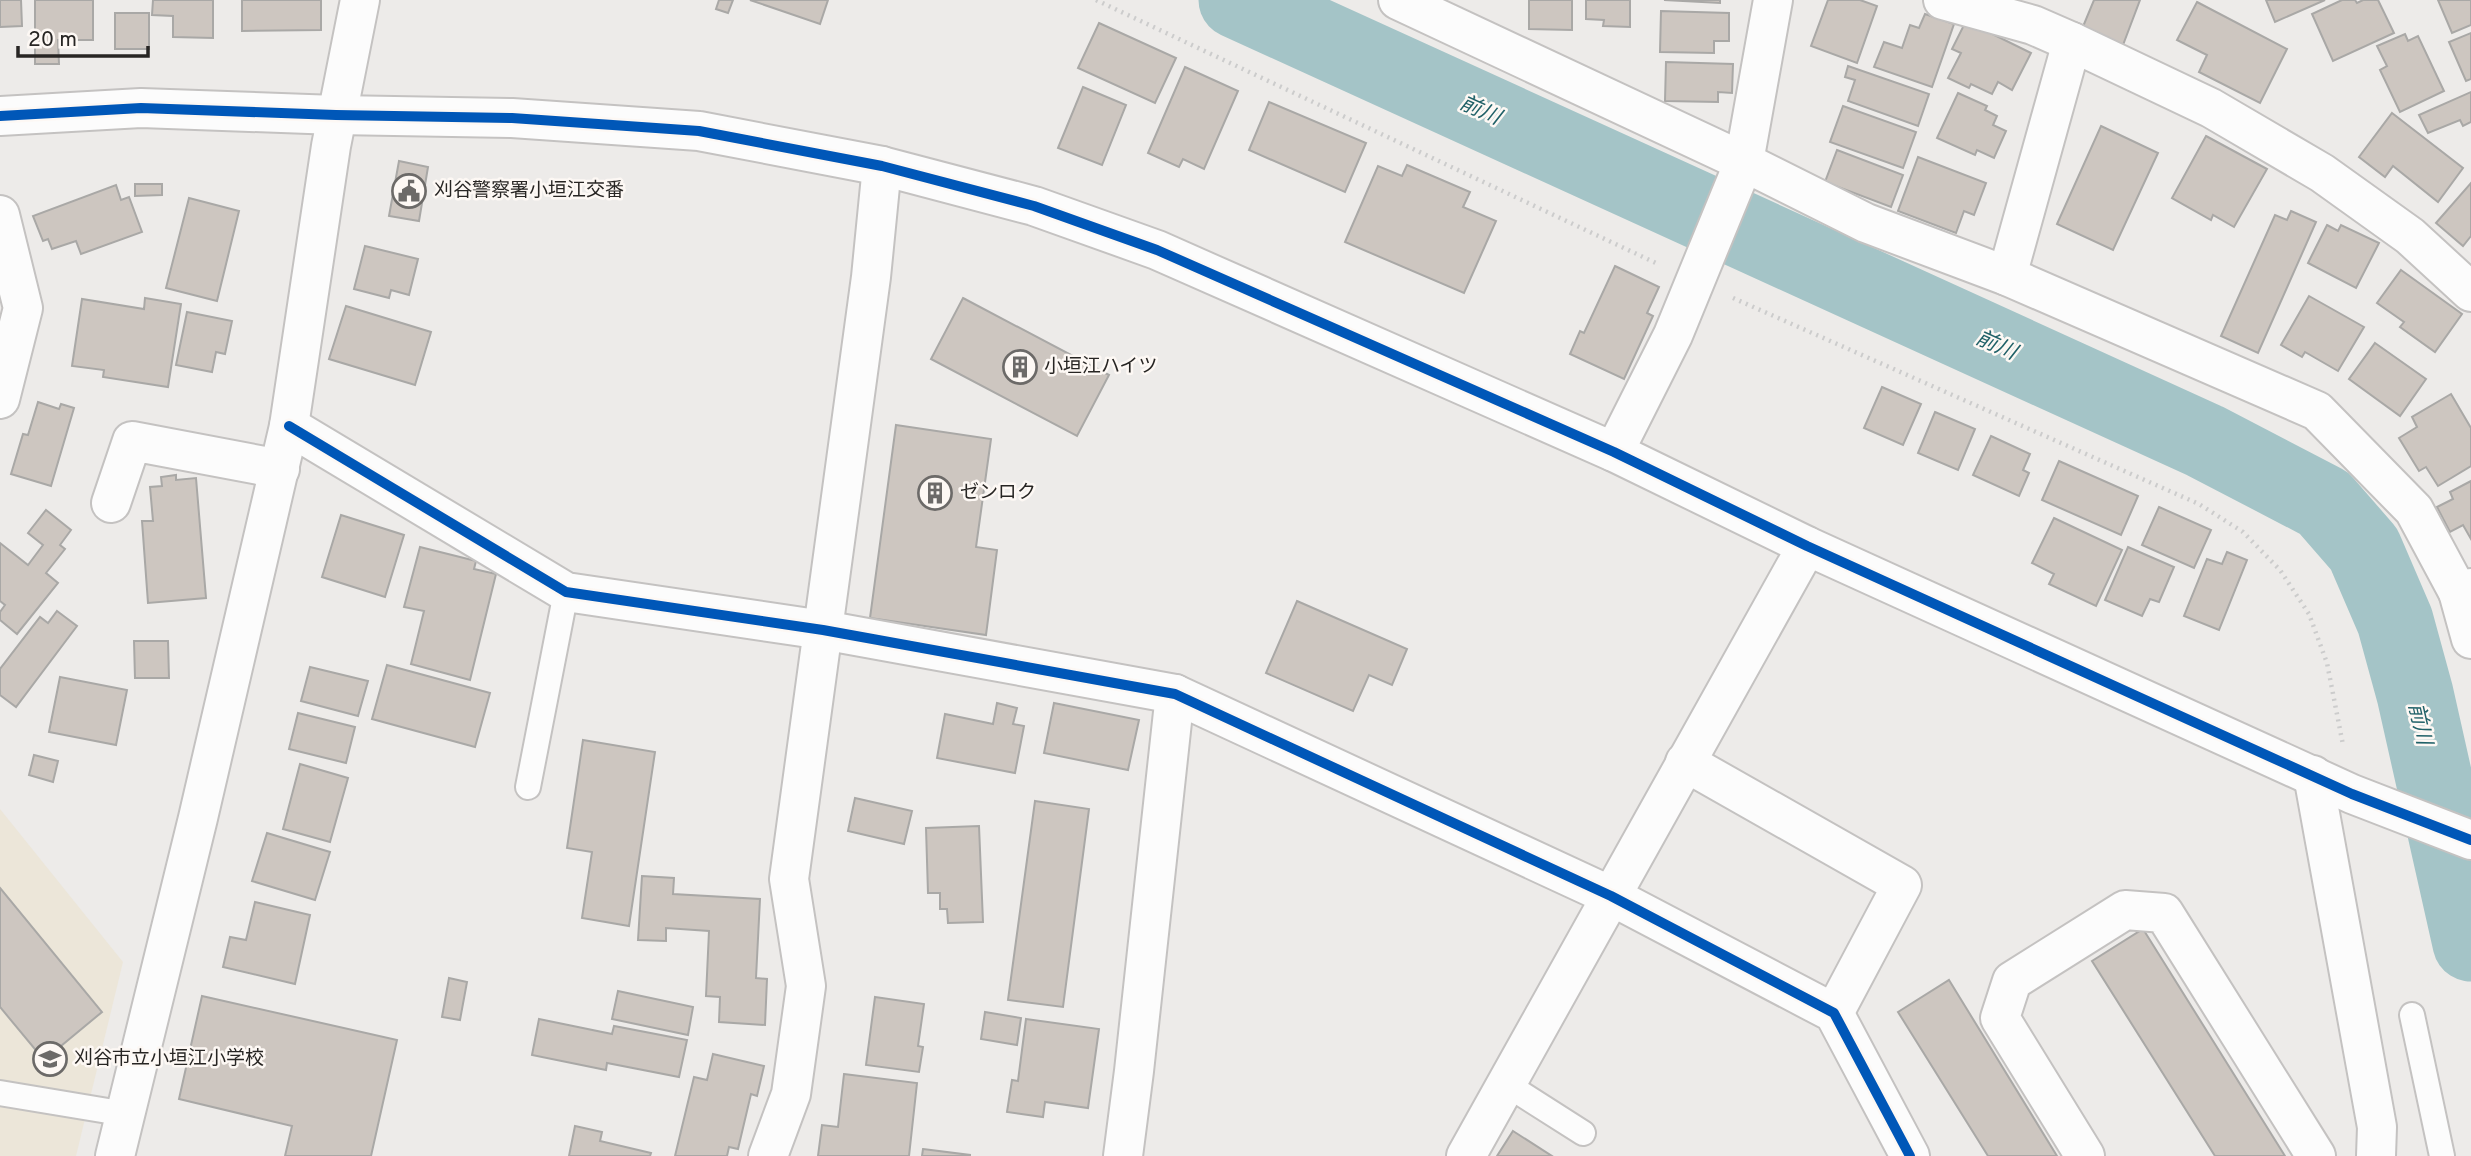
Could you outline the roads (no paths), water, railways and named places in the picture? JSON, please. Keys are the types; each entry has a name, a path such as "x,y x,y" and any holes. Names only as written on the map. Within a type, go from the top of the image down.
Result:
{"street":[{"path":"115,1156 289,426 336,115 360,0"},
{"path":"1398,0 1866,223 2007,276 2317,411 2414,510 2465,590 2471,639"},
{"path":"1614,452 1674,335 1744,164 1773,0"},
{"path":"1943,0 2033,25 2211,108 2322,173 2410,236 2471,292"},
{"path":"2007,276 2072,42"},
{"path":"0,116 141,108 512,118 699,131 882,166 1034,206 1157,250 1614,452 1807,546 2356,795 2471,840"},
{"path":"768,1156 791,1094 806,986 789,879 871,277 882,166"},
{"path":"0,215 23,309 0,399"},
{"path":"289,426 566,592 823,630 1175,694 1611,897 1834,1013 1910,1156"},
{"path":"111,503 132,441 279,469"},
{"path":"1466,1156 1807,546"},
{"path":"1123,1156 1135,1071 1175,694"},
{"path":"1685,762 1902,885 1834,1013"},
{"path":"2313,775 2377,1127 2376,1156"},
{"path":"2085,1156 2000,1018 2011,981 2125,910 2164,914 2316,1156"}],"lane":[{"path":"528,787 566,592"},
{"path":"2412,1015 2442,1156"},
{"path":"1506,1084 1583,1133"},
{"path":"0,1093 126,1114"}],"waterway":[{"name":"前川","path":"1237,0 2205,441 2324,503 2364,549 2395,621 2415,694 2471,943"}],"place":[{"name":"刈谷警察署小垣江交番","path":"409,191"},
{"name":"小垣江ハイツ","path":"1020,367"},
{"name":"ゼンロク","path":"935,493"},
{"name":"刈谷市立小垣江小学校","path":"50,1059"}]}
